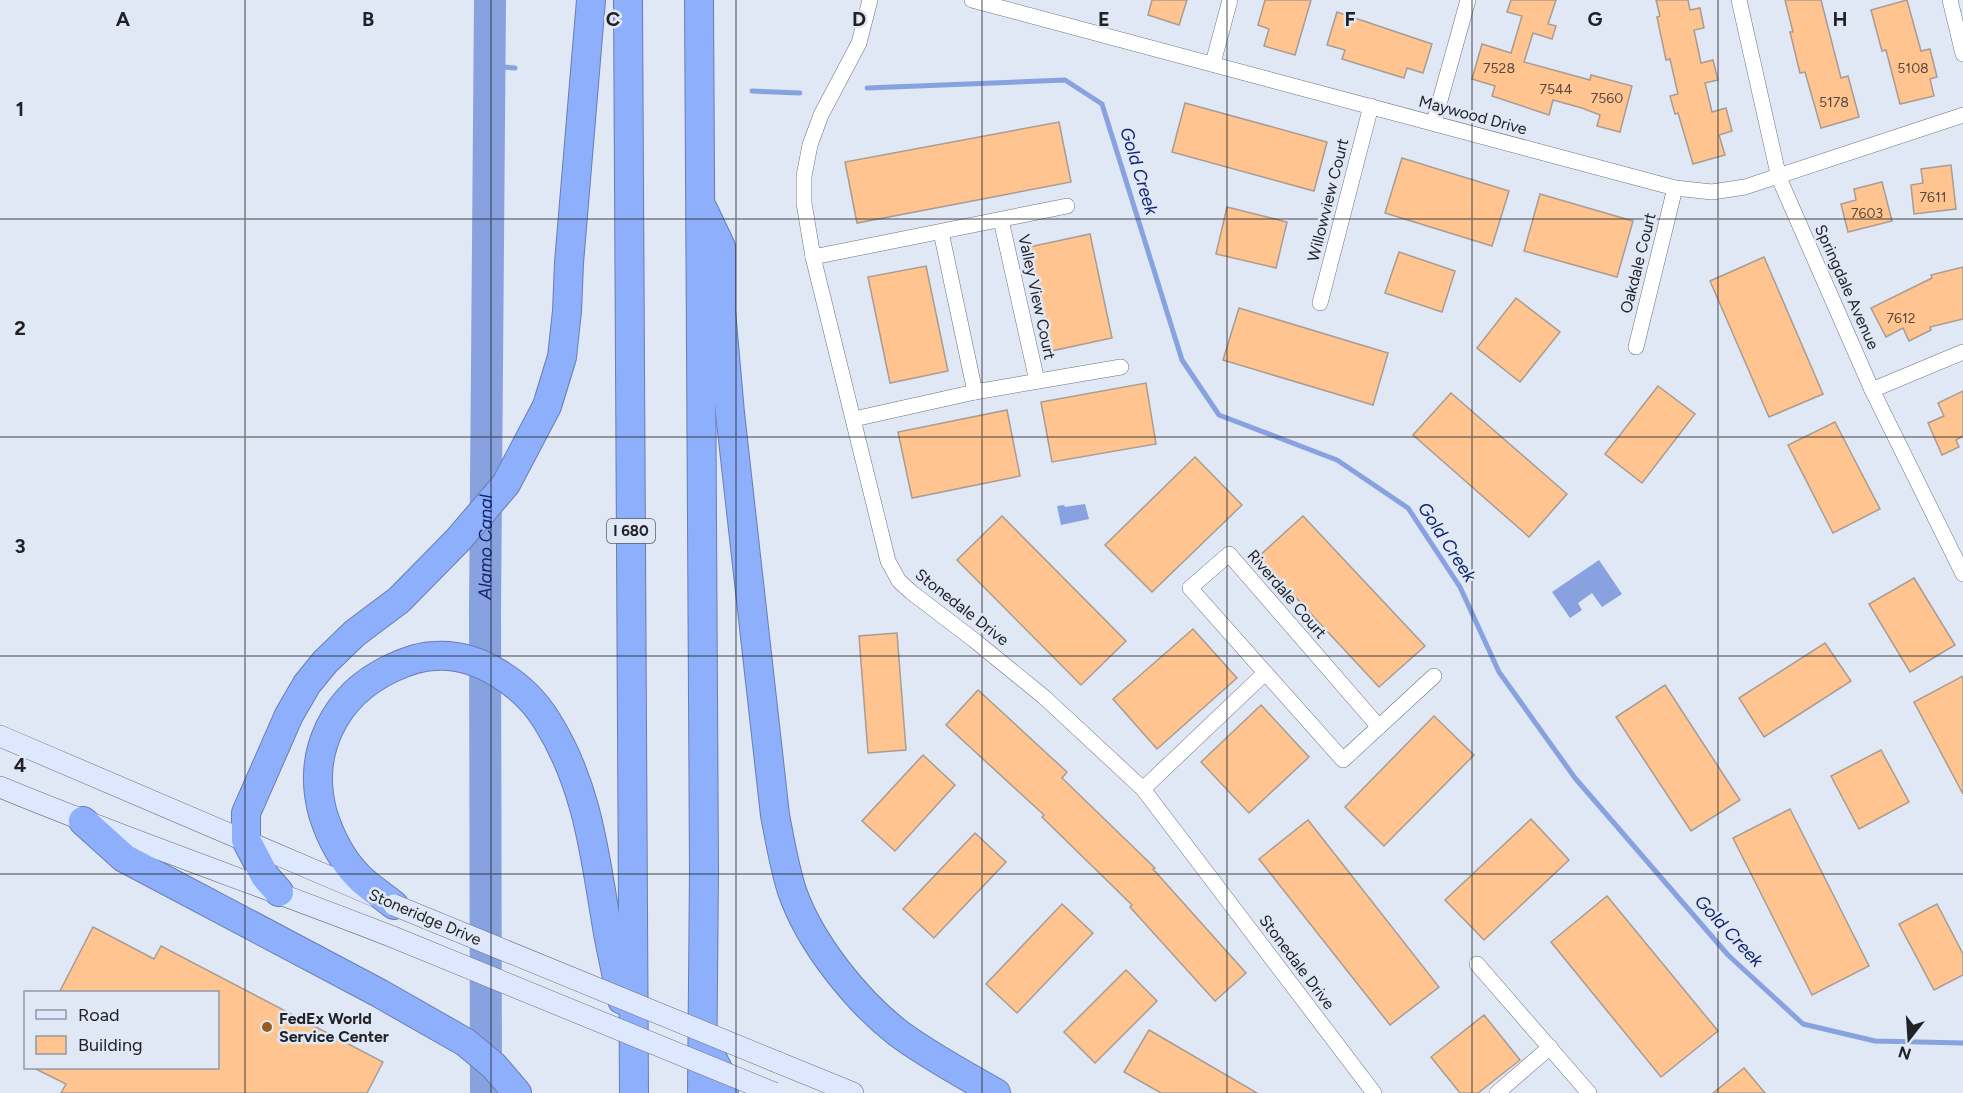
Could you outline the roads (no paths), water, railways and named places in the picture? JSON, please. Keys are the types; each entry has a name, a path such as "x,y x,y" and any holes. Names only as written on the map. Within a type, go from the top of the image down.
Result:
{"highway":[{"path":"279,892 265,876 246,840 246,813 289,716 308,684 325,662 348,640 399,600 458,540 506,484 547,406 562,357 567,311 591,0"},
{"name":"I 680","path":"628,0 634,1093"},
{"path":"699,0 704,871 702,1093"},
{"path":"700,204 721,247 721,311 732,436 775,815 793,893 811,931 835,968 864,1001 897,1032 924,1051 996,1093"},
{"path":"394,905 358,876 340,853 327,827 320,800 317,773 322,746 334,718 354,693 379,674 407,661 435,656 463,659 493,670 520,689 547,720 568,762 583,799 593,838 608,933 634,1062"},
{"path":"83,821 124,858 379,993 465,1042 494,1066 517,1093"},
{"path":"701,1038 723,1079 724,1093"}],"main road":[{"name":"Stoneridge Drive","path":"0,736 394,905 853,1093"},
{"name":"Stoneridge Drive","path":"0,786 83,821 279,892 774,1093"}],"street":[{"name":"Stonedale Drive","path":"870,0 859,43 821,115 810,146 804,176 804,203 813,257 888,561 899,581 1044,697 1143,789 1374,1093"},
{"name":"Maywood Drive","path":"972,0 1675,188 1712,192 1745,188 1963,116"},
{"path":"1213,63 1230,0"},
{"path":"1434,122 1468,0"},
{"name":"Springdale Avenue","path":"1739,0 1779,178 1872,390 1963,574"},
{"path":"1950,0 1963,54"},
{"name":"Willowview Court","path":"1320,303 1371,106"},
{"name":"Oakdale Court","path":"1636,347 1675,188"},
{"name":"Valley View Court","path":"813,257 1068,206"},
{"name":"Valley View Court","path":"1001,220 1037,381"},
{"path":"941,232 975,392"},
{"path":"1872,390 1963,352"},
{"name":"Valley View Court","path":"854,419 975,392 1121,367"},
{"name":"Riverdale Court","path":"1379,727 1229,554 1190,588 1343,760 1379,727 1434,676"},
{"path":"1143,789 1265,673"},
{"path":"1477,964 1589,1093"},
{"path":"1497,1093 1550,1047"}],"water":[{"path":"1085,504 1089,519 1061,525 1057,506"},
{"path":"1599,560 1622,594 1602,607 1592,593 1578,603 1582,610 1570,618 1552,592"}],"waterway":[{"name":"Alamo Canal","path":"486,1093 485,610 490,0"},
{"name":"Gold Creek","path":"489,66 515,68"},
{"name":"Gold Creek","path":"867,88 1065,80 1102,104 1182,360 1219,415 1337,460 1408,508 1460,587 1499,672 1575,778 1728,955 1803,1024 1875,1041 1963,1043"},
{"name":"Gold Creek","path":"752,91 800,93"}],"place":[{"name":"FedEx World Service Center","path":"267,1027"}]}
